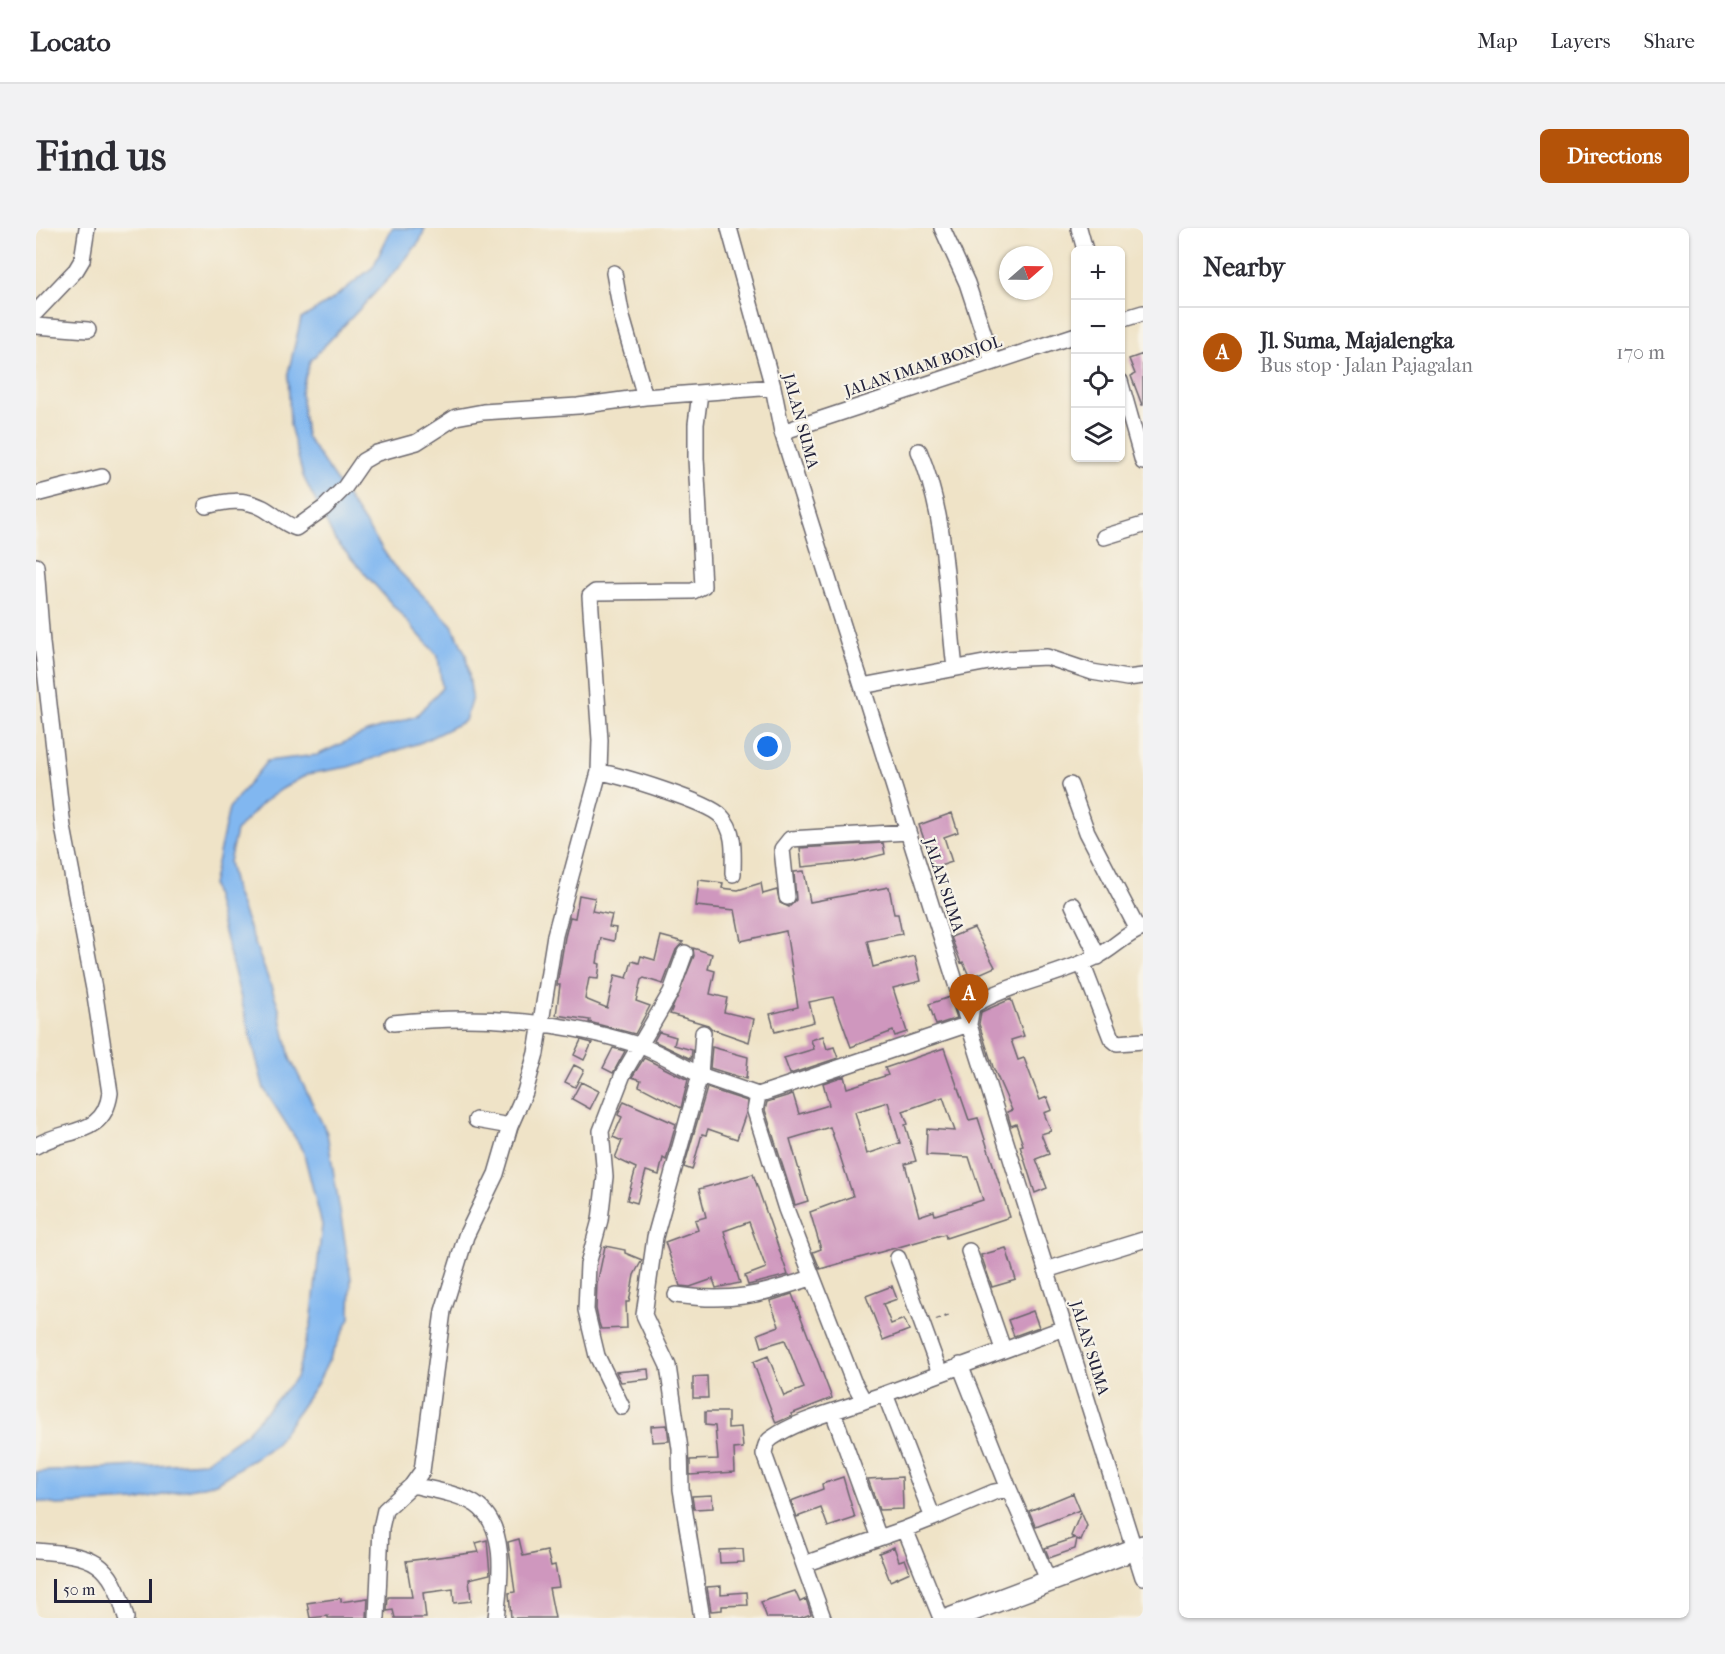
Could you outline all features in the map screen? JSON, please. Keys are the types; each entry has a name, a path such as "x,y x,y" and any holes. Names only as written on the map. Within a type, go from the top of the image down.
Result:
{"street":[{"path":"36,312 76,270 82,260 87,228"},
{"name":"JALAN SUMA","path":"729,228 773,387 782,432 1064,1328 1139,1548 1143,1577"},
{"path":"942,228 967,283 993,362"},
{"path":"1079,228 1084,246"},
{"path":"614,273 622,317 645,397"},
{"path":"1125,318 1143,313"},
{"path":"36,326 88,330"},
{"name":"JALAN IMAM BONJOL","path":"782,432 1071,337"},
{"path":"206,506 233,500 244,502 262,507 293,527 300,526 345,487 363,461 370,456 417,442 456,417 483,412 578,406 645,397 773,387"},
{"path":"377,1618 381,1528 385,1510 412,1485 422,1471 443,1311 466,1236 496,1173 510,1126 525,1092 536,1053 555,935 599,772 600,740 590,596 595,592 693,591 703,586 696,458 696,424 700,393"},
{"path":"1125,399 1143,462"},
{"path":"919,451 930,477 939,520 955,668"},
{"path":"36,494 102,477"},
{"path":"1104,537 1143,525"},
{"path":"36,566 42,644 63,827 94,989 110,1093 108,1108 101,1120 36,1146"},
{"path":"862,686 1005,659 1047,657 1092,672 1127,678 1143,676"},
{"path":"599,772 671,792 711,808 721,815 730,833 733,846 733,874"},
{"path":"393,1023 434,1018 482,1018 571,1026 640,1046 700,1075 758,1095 969,1024 972,1006 996,991 1024,986 1098,957 1141,929 1087,832 1070,785"},
{"path":"787,897 782,849 790,839 908,831"},
{"path":"1073,905 1098,957"},
{"path":"622,1407 597,1356 586,1310 588,1264 600,1220 605,1177 601,1131 623,1074 671,992 685,953"},
{"path":"1082,963 1111,1038 1117,1043 1143,1041"},
{"path":"702,1618 681,1489 680,1449 668,1366 644,1315 655,1237 700,1075 703,1033"},
{"path":"758,1095 755,1111 811,1278 864,1401"},
{"path":"476,1120 510,1126"},
{"path":"1046,1270 1143,1240"},
{"path":"969,1251 1003,1349"},
{"path":"898,1258 940,1372"},
{"path":"676,1295 740,1298 768,1292 811,1278"},
{"path":"823,1618 764,1454 766,1445 772,1438 833,1412 1064,1328"},
{"path":"960,1365 1049,1582"},
{"path":"885,1394 933,1518"},
{"path":"833,1412 879,1538"},
{"path":"412,1485 452,1495 474,1504 489,1516 498,1546 500,1590 496,1618"},
{"path":"804,1564 905,1529 994,1492 1009,1489"},
{"path":"905,1529 940,1618"},
{"path":"952,1618 1139,1548"},
{"path":"36,1551 95,1562 106,1570 116,1585 126,1618"}],"path":[{"path":"922,1325 953,1314"}],"water":[{"path":"392,228 425,228 420,241 394,273 310,361 301,392 306,436 393,565 452,625 466,655 472,697 465,721 422,742 348,767 308,774 282,789 262,803 236,831 229,862 235,890 278,1005 290,1058 327,1133 351,1278 350,1318 317,1384 275,1445 216,1483 136,1501 57,1505 36,1501 36,1472 205,1462 246,1433 296,1378 311,1324 322,1225 303,1150 264,1089 212,885 229,808 267,761 317,755 367,732 416,716 442,688 438,656 335,540 303,476 290,425 288,373 301,319 330,301 373,267"}],"building":[{"path":"1143,354 1142,405 1131,376 1135,374 1129,359"},
{"path":"952,813 958,832 944,837 952,862 934,868 919,825"},
{"path":"883,843 885,854 852,862 802,867 800,848"},
{"path":"804,871 810,902 889,887 894,914 898,914 902,934 867,941 873,967 915,956 921,981 893,988 907,1032 895,1036 893,1031 851,1047 833,997 809,1002 814,1022 775,1032 770,1014 798,1007 786,931 741,941 735,910 696,906 699,880 723,883 722,888 738,890 761,883 763,894 777,890 780,903 789,907 796,900 794,872"},
{"path":"579,895 595,898 592,911 612,915 609,927 616,928 614,941 601,938 597,963 600,964 598,979 589,978 585,999 607,1008 615,975 627,978 632,961 639,963 641,956 655,960 661,936 683,942 676,950 663,984 644,978 641,980 636,1001 650,1006 635,1034 589,1022 590,1020 556,1015 560,985 557,985 565,937 570,917 575,918"},
{"path":"974,928 995,967 970,978 963,962 961,963 951,937"},
{"path":"693,948 712,954 708,969 715,971 710,994 727,998 724,1012 754,1019 749,1042 712,1029 708,1025 670,1014 694,956"},
{"path":"950,997 957,1018 936,1025 929,1004"},
{"path":"1011,999 1024,1036 1011,1040 1018,1060 1024,1058 1040,1100 1047,1097 1052,1110 1044,1113 1051,1131 1041,1134 1049,1154 1036,1159 1047,1188 1035,1193 1020,1146 1023,1145 1016,1124 1011,1126 1007,1112 1012,1110 993,1067 979,1024 981,1012"},
{"path":"659,1032 676,1037 674,1045 692,1050 691,1059 654,1041"},
{"path":"823,1036 827,1049 834,1047 838,1058 790,1074 784,1058 814,1049 811,1040"},
{"path":"581,1040 592,1043 584,1060 574,1055"},
{"path":"712,1047 748,1057 746,1079 710,1068"},
{"path":"613,1048 625,1051 613,1073 603,1068"},
{"path":"944,1048 969,1120 978,1118 1010,1217 946,1238 945,1234 820,1269 813,1252 821,1249 810,1212 853,1196 830,1127 790,1139 808,1201 795,1205 765,1110 767,1102 793,1094 799,1114 829,1105 823,1083 844,1076 847,1088 888,1075 885,1068","holes":["943,1097 955,1131 927,1129 926,1155 969,1157 983,1200 935,1215 934,1211 919,1216 905,1164 916,1161 903,1111","888,1102 900,1143 867,1154 855,1112"]},
{"path":"644,1058 688,1080 681,1108 639,1086 641,1080 632,1077"},
{"path":"574,1065 584,1070 575,1087 565,1082"},
{"path":"581,1082 599,1091 590,1109 572,1099"},
{"path":"707,1088 747,1101 746,1113 737,1139 708,1129 706,1135 702,1134 692,1170 684,1167"},
{"path":"624,1101 676,1124 666,1160 663,1158 659,1175 646,1171 637,1203 627,1200 636,1168 615,1158 622,1141 613,1137 622,1117 618,1115"},
{"path":"753,1174 788,1275 748,1285 745,1276 766,1268 749,1222 724,1231 740,1283 716,1288 713,1279 690,1287 680,1286 665,1242 698,1230 695,1220 706,1217 699,1189"},
{"path":"605,1246 625,1250 625,1253 642,1260 634,1275 629,1302 626,1302 627,1328 601,1329 599,1323 596,1309 597,1284"},
{"path":"1006,1248 1016,1280 992,1287 981,1255"},
{"path":"892,1286 897,1299 883,1304 891,1324 904,1319 909,1330 883,1340 866,1296"},
{"path":"792,1294 832,1398 791,1414 792,1416 776,1423 753,1362 768,1356 784,1396 804,1388 785,1340 762,1347 758,1334 779,1326 770,1301"},
{"path":"1033,1311 1039,1327 1014,1336 1008,1320"},
{"path":"648,1369 649,1379 621,1382 616,1372"},
{"path":"707,1376 708,1398 693,1398 693,1377"},
{"path":"705,1412 728,1412 728,1428 741,1427 743,1448 734,1449 735,1472 690,1475 690,1460 718,1459 715,1426 705,1425"},
{"path":"667,1425 669,1441 652,1442 651,1426"},
{"path":"843,1477 855,1518 828,1527 821,1508 797,1517 791,1501 823,1489 822,1484"},
{"path":"902,1477 903,1509 879,1510 868,1479"},
{"path":"1073,1493 1080,1510 1036,1527 1029,1511"},
{"path":"712,1495 713,1508 694,1509 692,1496"},
{"path":"1081,1512 1087,1526 1081,1541 1077,1539 1075,1549 1049,1558 1045,1548 1075,1538 1071,1536"},
{"path":"519,1539 523,1556 547,1551 551,1566 555,1565 559,1587 549,1588 555,1618 511,1618 509,1593 515,1592 508,1542"},
{"path":"487,1540 490,1574 469,1579 471,1601 454,1603 453,1589 423,1593 426,1618 395,1618 393,1610 387,1611 388,1597 412,1597 406,1561 479,1552 476,1543"},
{"path":"894,1547 899,1561 905,1559 910,1572 890,1581 879,1553"},
{"path":"743,1549 744,1562 720,1563 719,1550"},
{"path":"721,1586 721,1594 747,1592 748,1605 722,1606 722,1610 711,1611 707,1587"},
{"path":"795,1591 800,1602 806,1599 811,1614 800,1618 767,1618 761,1602"},
{"path":"341,1598 341,1602 368,1598 367,1618 328,1618 328,1616 310,1618 307,1603"}],"place":[{"name":"Jl. Suma, Majalengka","path":"969,1024"}]}
